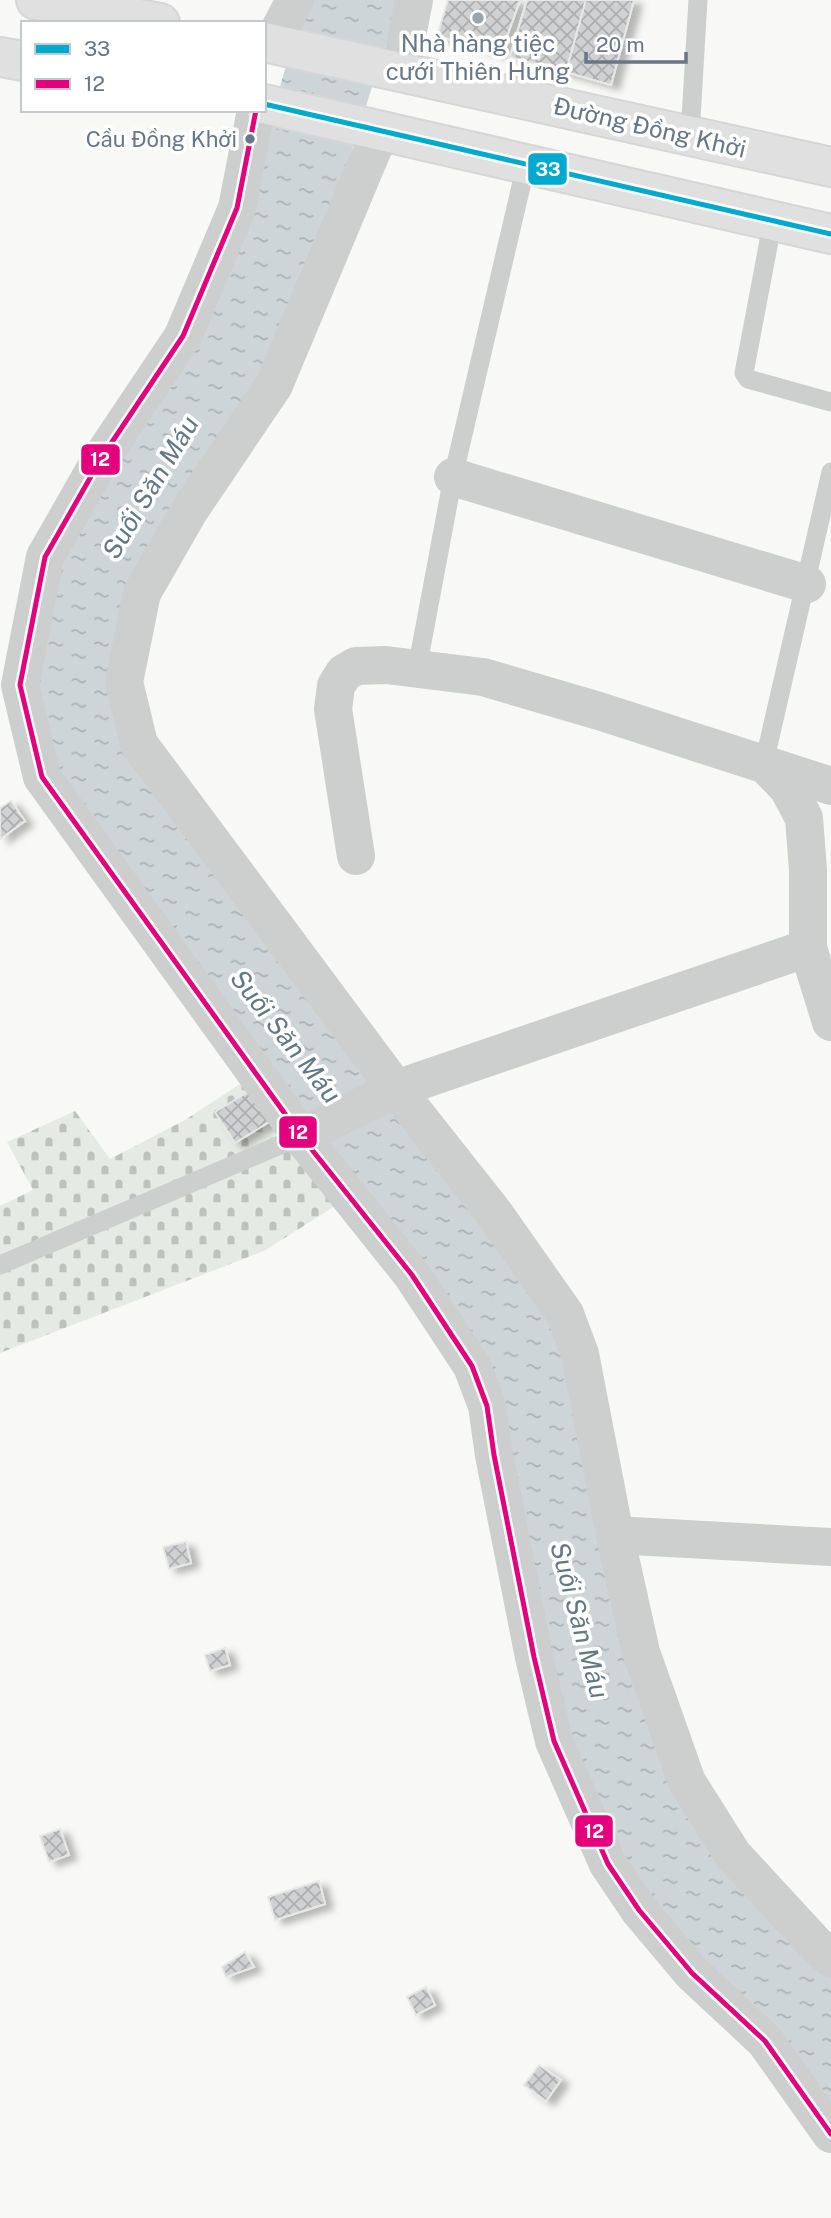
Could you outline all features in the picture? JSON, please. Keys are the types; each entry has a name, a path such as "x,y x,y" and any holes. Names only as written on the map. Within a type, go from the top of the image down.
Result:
{"main road":[{"path":"36,0 149,21"},
{"name":"Đường Đồng Khởi","path":"271,44 831,167"},
{"path":"0,57 21,61"},
{"path":"266,104 831,234"}],"street":[{"path":"271,44 295,0"},
{"path":"396,70 414,0"},
{"path":"256,112 237,208 183,336 102,457 45,557 20,685 42,777 301,1136 412,1275 472,1366 487,1406 520,1590 554,1741 608,1864 639,1910 692,1973 765,2041 831,2134"},
{"path":"377,131 274,385 189,512 142,593 124,682 139,744 397,1089 494,1213 565,1314 580,1353 641,1653 687,1782 733,1855 831,1958"},
{"path":"453,477 807,584"},
{"path":"356,856 333,709 336,686 344,673 356,666 386,665 483,677 831,786"},
{"path":"764,763 788,788 804,818 808,870 808,948 831,1022"},
{"path":"301,1136 397,1089 808,948"},
{"path":"615,1535 831,1548"}],"lane":[{"path":"690,136 698,0"},
{"path":"417,668 453,477 526,165"},
{"path":"773,220 744,373 748,379 831,402"},
{"path":"764,763 831,472"},
{"path":"0,1265 301,1136"}],"green space":[{"path":"246,1080 340,1203 264,1251 0,1353 0,1206 33,1190 7,1142 75,1111 110,1159 185,1120"}],"water":[{"name":"Suối Săn Máu","path":"309,0 400,0 325,234 112,683 553,1317 637,1677 831,1972 831,2111 649,1903 565,1736 499,1402 52,772 32,685 55,564 264,143 293,41"}],"building":[{"name":"Nhà hàng tiệc cưới Thiên Hưng","path":"448,0 520,0 501,53 437,36"},
{"path":"527,0 586,0 566,72 510,57"},
{"path":"586,0 634,0 611,85 566,72"},
{"path":"11,801 25,821 0,839 0,808"},
{"path":"253,1089 274,1119 235,1143 215,1112"},
{"path":"186,1542 191,1563 169,1569 163,1547"},
{"path":"225,1648 230,1665 210,1671 205,1655"},
{"path":"60,1829 69,1855 49,1862 40,1836"},
{"path":"319,1881 325,1904 275,1920 268,1897"},
{"path":"245,1952 254,1967 226,1977 222,1967"},
{"path":"426,1987 435,2005 416,2015 407,1997"},
{"path":"539,2065 561,2080 546,2101 524,2085"}],"transit line":[{"name":"33","path":"266,104 831,234"},
{"name":"12","path":"256,112 237,208 183,336 102,457 45,557 20,685 42,777 301,1136 412,1275 472,1366 487,1406 494,1455 534,1657 554,1741 608,1864 639,1910 692,1973 765,2041 831,2134"}],"place":[{"name":"Nhà hàng tiệc cưới Thiên Hưng","path":"478,18"},
{"name":"Cầu Đồng Khởi","path":"250,139"}]}
